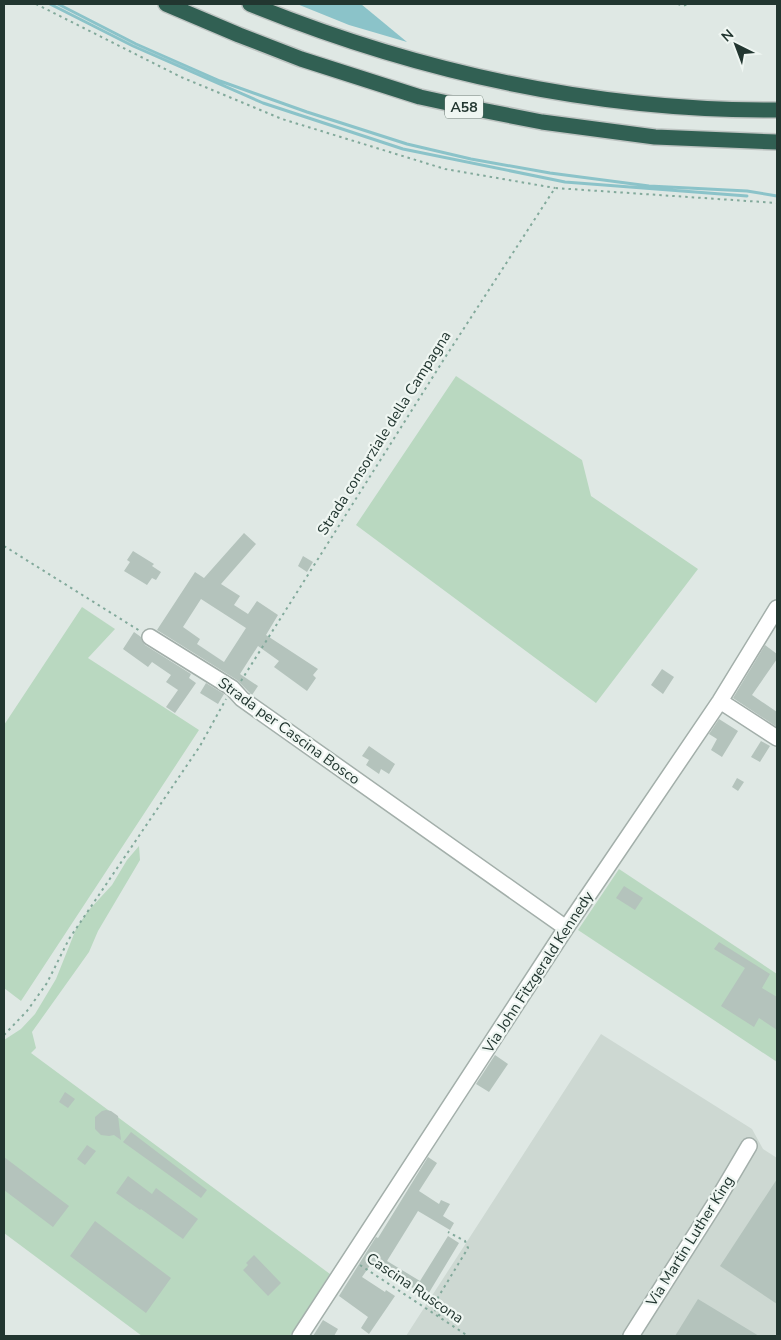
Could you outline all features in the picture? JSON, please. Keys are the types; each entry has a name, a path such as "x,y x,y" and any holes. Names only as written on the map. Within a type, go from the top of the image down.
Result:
{"highway":[{"name":"A58","path":"166,4 225,30 294,56 420,96 466,108 542,122 655,137 777,142"},
{"name":"A58","path":"250,4 320,30 438,68 512,84 579,96 654,105 777,110"}],"street":[{"name":"Via John Fitzgerald Kennedy","path":"300,1336 566,928 720,701 777,608"},
{"name":"Strada per Cascina Bosco","path":"150,637 232,688 242,699 566,928"},
{"path":"720,701 777,738"},
{"name":"Via Martin Luther King","path":"631,1336 716,1202 749,1146"}],"path":[{"path":"36,4 182,77 282,119 445,169 555,188 777,204"},
{"path":"678,4 683,6 688,4"},
{"name":"Strada consorziale della Campagna","path":"4,1035 28,1011 47,983 68,939 200,746 232,688 239,685 446,356 555,188"},
{"path":"4,546 150,637"},
{"path":"444,1320 435,1310 437,1299 468,1248 465,1241 448,1232"},
{"name":"Cascina Ruscona","path":"350,1258 468,1336"}],"shaded area":[{"path":"601,1034 752,1129 763,1149 777,1158 777,1336 406,1336"}],"green space":[{"path":"456,376 582,460 591,496 698,569 596,703 356,525"},
{"path":"82,607 115,629 88,658 199,730 21,1001 4,988 4,725"},
{"path":"139,846 140,860 98,931 89,952 32,1032 36,1048 31,1053 330,1274 290,1336 142,1336 4,1233 4,1040 21,1029 35,1014 56,979 76,929 88,911 112,885 127,860"},
{"path":"619,869 777,974 777,1062 578,930"}],"water":[{"path":"297,4 361,4 407,42 349,25"}],"building":[{"path":"244,533 256,544 221,584 240,596 234,605 248,614 257,601 278,615 266,635 318,669 313,675 316,678 307,691 274,667 279,661 258,646 240,674 258,686 252,695 237,680 157,630 195,572 204,578","holes":["201,599 246,628 224,662 197,644 200,639 183,627"]},
{"path":"133,551 154,564 152,566 161,572 156,580 152,578 147,585 124,571 130,562 127,560"},
{"path":"303,556 313,562 307,572 298,566"},
{"path":"134,632 141,637 145,645 191,674 189,678 196,683 175,713 166,707 178,690 166,682 171,675 152,662 148,667 123,649"},
{"path":"765,645 777,654 777,659 752,695 777,712 777,727 733,698"},
{"path":"662,669 674,677 663,694 651,685"},
{"path":"206,683 224,694 218,704 200,693"},
{"path":"719,719 738,731 722,757 711,750 717,739 709,734"},
{"path":"761,741 770,746 760,762 751,757"},
{"path":"369,746 395,764 389,774 381,769 379,774 366,765 369,760 362,756"},
{"path":"737,778 744,782 738,791 732,787"},
{"path":"624,886 643,898 635,910 616,898"},
{"path":"719,942 770,974 762,988 777,997 777,1030 759,1018 754,1027 721,1006 745,968 714,949"},
{"path":"495,1055 508,1064 489,1092 476,1084"},
{"path":"65,1092 75,1099 68,1108 59,1102"},
{"path":"106,1110 118,1116 121,1140 114,1135 101,1135 95,1129 95,1117"},
{"path":"131,1132 207,1190 201,1198 123,1142"},
{"path":"87,1145 96,1151 85,1165 77,1159"},
{"path":"4,1157 69,1206 53,1227 4,1190"},
{"path":"428,1157 437,1163 419,1191 439,1204 441,1200 450,1204 443,1216 454,1223 450,1230 418,1211 387,1261 420,1281 448,1236 459,1243 427,1296 371,1264 362,1277 385,1292 386,1290 395,1296 369,1334 361,1328 368,1317 339,1296 376,1237 378,1238"},
{"path":"128,1176 152,1194 156,1188 198,1219 183,1239 116,1193"},
{"path":"777,1179 777,1304 720,1266"},
{"path":"95,1221 171,1278 146,1313 70,1256"},
{"path":"254,1255 281,1283 268,1296 243,1270 248,1265 246,1263"},
{"path":"698,1299 759,1336 675,1336"},
{"path":"323,1320 338,1329 334,1336 313,1336"}],"waterway":[{"path":"50,4 133,46 263,103 403,149 565,182 747,196"},
{"path":"58,4 136,44 220,81 307,112 407,144 471,159 550,173 649,186 747,191 777,196"}]}
